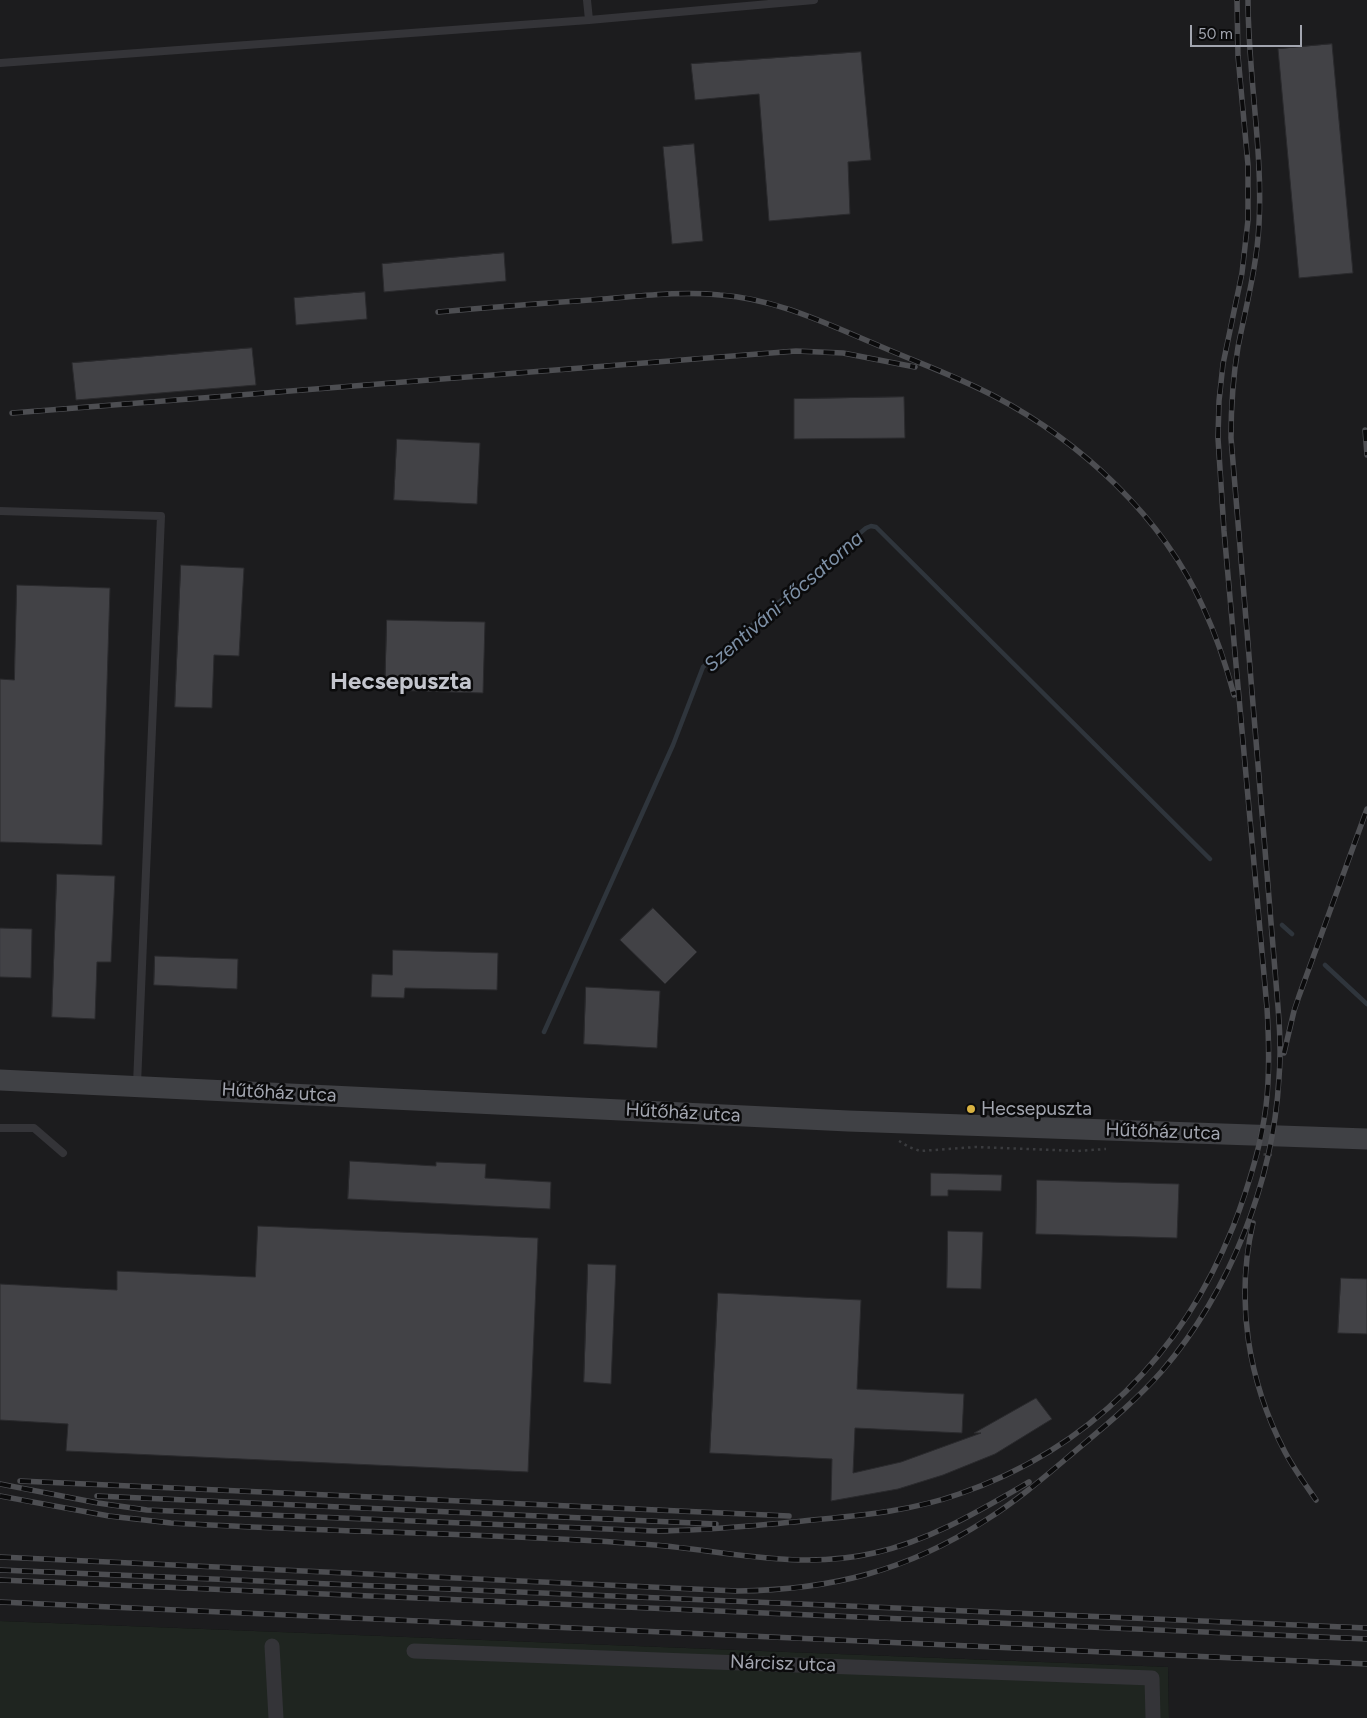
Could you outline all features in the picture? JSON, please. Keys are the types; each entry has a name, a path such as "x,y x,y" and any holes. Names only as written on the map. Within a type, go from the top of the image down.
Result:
{"street":[{"name":"Hűtőház utca","path":"0,1080 848,1122 1367,1139"},
{"path":"272,1646 276,1718"},
{"name":"Nárcisz utca","path":"414,1651 1152,1678 1153,1718"}],"lane":[{"path":"587,0 589,20"},
{"path":"0,63 589,20 814,0"},
{"path":"0,511 161,516 137,1086"},
{"path":"0,1128 34,1128 63,1153"}],"shaded area":[{"path":"0,0 1367,0 1367,1718 1169,1718 1168,1667 0,1621"},
{"path":"0,1621 1168,1667 1169,1718 0,1718"}],"building":[{"path":"1332,44 1353,273 1299,278 1278,49"},
{"path":"861,52 871,160 848,162 850,214 769,221 759,94 695,100 691,64"},
{"path":"694,144 703,241 672,244 663,147"},
{"path":"504,253 506,281 384,292 382,264"},
{"path":"365,292 367,319 296,325 294,298"},
{"path":"252,348 256,385 76,400 72,363"},
{"path":"904,397 905,438 794,439 794,399"},
{"path":"397,439 480,443 477,504 394,500"},
{"path":"181,565 244,568 239,656 214,655 212,708 175,707"},
{"path":"17,585 110,588 102,845 0,842 0,679 14,680"},
{"path":"387,620 485,622 483,693 385,690"},
{"path":"57,874 115,876 111,962 97,962 95,1019 52,1017"},
{"path":"653,908 697,952 665,984 620,940"},
{"path":"0,928 32,929 31,978 0,977"},
{"path":"393,950 498,953 497,990 405,988 404,998 371,997 372,974 392,975"},
{"path":"155,956 238,959 237,989 154,985"},
{"path":"586,987 660,991 657,1048 584,1044"},
{"path":"350,1161 436,1166 436,1162 486,1164 485,1178 551,1182 550,1209 348,1199"},
{"path":"931,1173 1002,1175 1001,1191 948,1190 948,1196 931,1196"},
{"path":"1037,1180 1179,1184 1177,1238 1036,1234"},
{"path":"258,1226 538,1238 528,1472 66,1451 68,1424 0,1420 0,1284 117,1290 117,1271 255,1277"},
{"path":"948,1231 983,1232 981,1289 947,1288"},
{"path":"588,1264 616,1265 611,1384 584,1382"},
{"path":"1341,1278 1367,1279 1367,1334 1338,1333"},
{"path":"718,1293 861,1300 857,1389 964,1394 962,1433 855,1428 853,1473 901,1462 981,1433 974,1433 1036,1398 1052,1419 995,1454 943,1475 898,1489 831,1501 832,1459 710,1453"}],"waterway":[{"name":"Szentiváni-főcsatorna","path":"544,1032 673,745 703,667 866,528 871,526 876,527 1210,859"},
{"name":"Szentiváni-főcsatorna","path":"1282,925 1292,934"},
{"name":"Szentiváni-főcsatorna","path":"1325,965 1367,1004"}],"railway":[{"path":"0,1484 98,1503 147,1510 655,1531 725,1528 857,1516 919,1506 959,1494 1006,1475 1050,1451 1090,1423 1126,1391 1158,1355 1187,1316 1212,1273 1233,1227 1249,1182 1257,1152 1264,1121 1268,1082 1267,1008 1224,531 1218,438 1223,364 1242,273 1248,220 1248,165 1238,56 1237,0"},
{"path":"0,1557 737,1591 771,1590 836,1582 897,1565 956,1538 986,1520 1028,1490 1092,1437 1162,1371 1186,1340 1208,1306 1244,1234 1268,1157 1275,1117 1280,1069 1279,1016 1231,438 1236,358 1254,271 1259,224 1259,168 1250,56 1248,0"},
{"path":"438,312 662,294 705,294 741,297 803,314 980,389 1026,414 1057,435 1116,485 1142,513 1166,542 1186,574 1203,607 1220,650 1234,695"},
{"path":"12,413 796,351 843,353 915,367"},
{"path":"1365,430 1367,455"},
{"path":"1284,1053 1299,996 1367,809"},
{"path":"1253,1223 1245,1282 1245,1311 1254,1369 1272,1425 1285,1452 1316,1500"},
{"path":"20,1481 789,1516"},
{"path":"0,1496 109,1516 171,1523 583,1540 642,1544 758,1557 816,1560 874,1553 915,1540 954,1524 1029,1482"},
{"path":"97,1496 716,1524"},
{"path":"0,1570 1367,1628"},
{"path":"0,1580 1367,1639"},
{"path":"0,1602 1367,1664"}],"place":[{"name":"Hecsepuszta","path":"971,1109"}],"district":[{"name":"Hecsepuszta","path":"401,682"}]}
